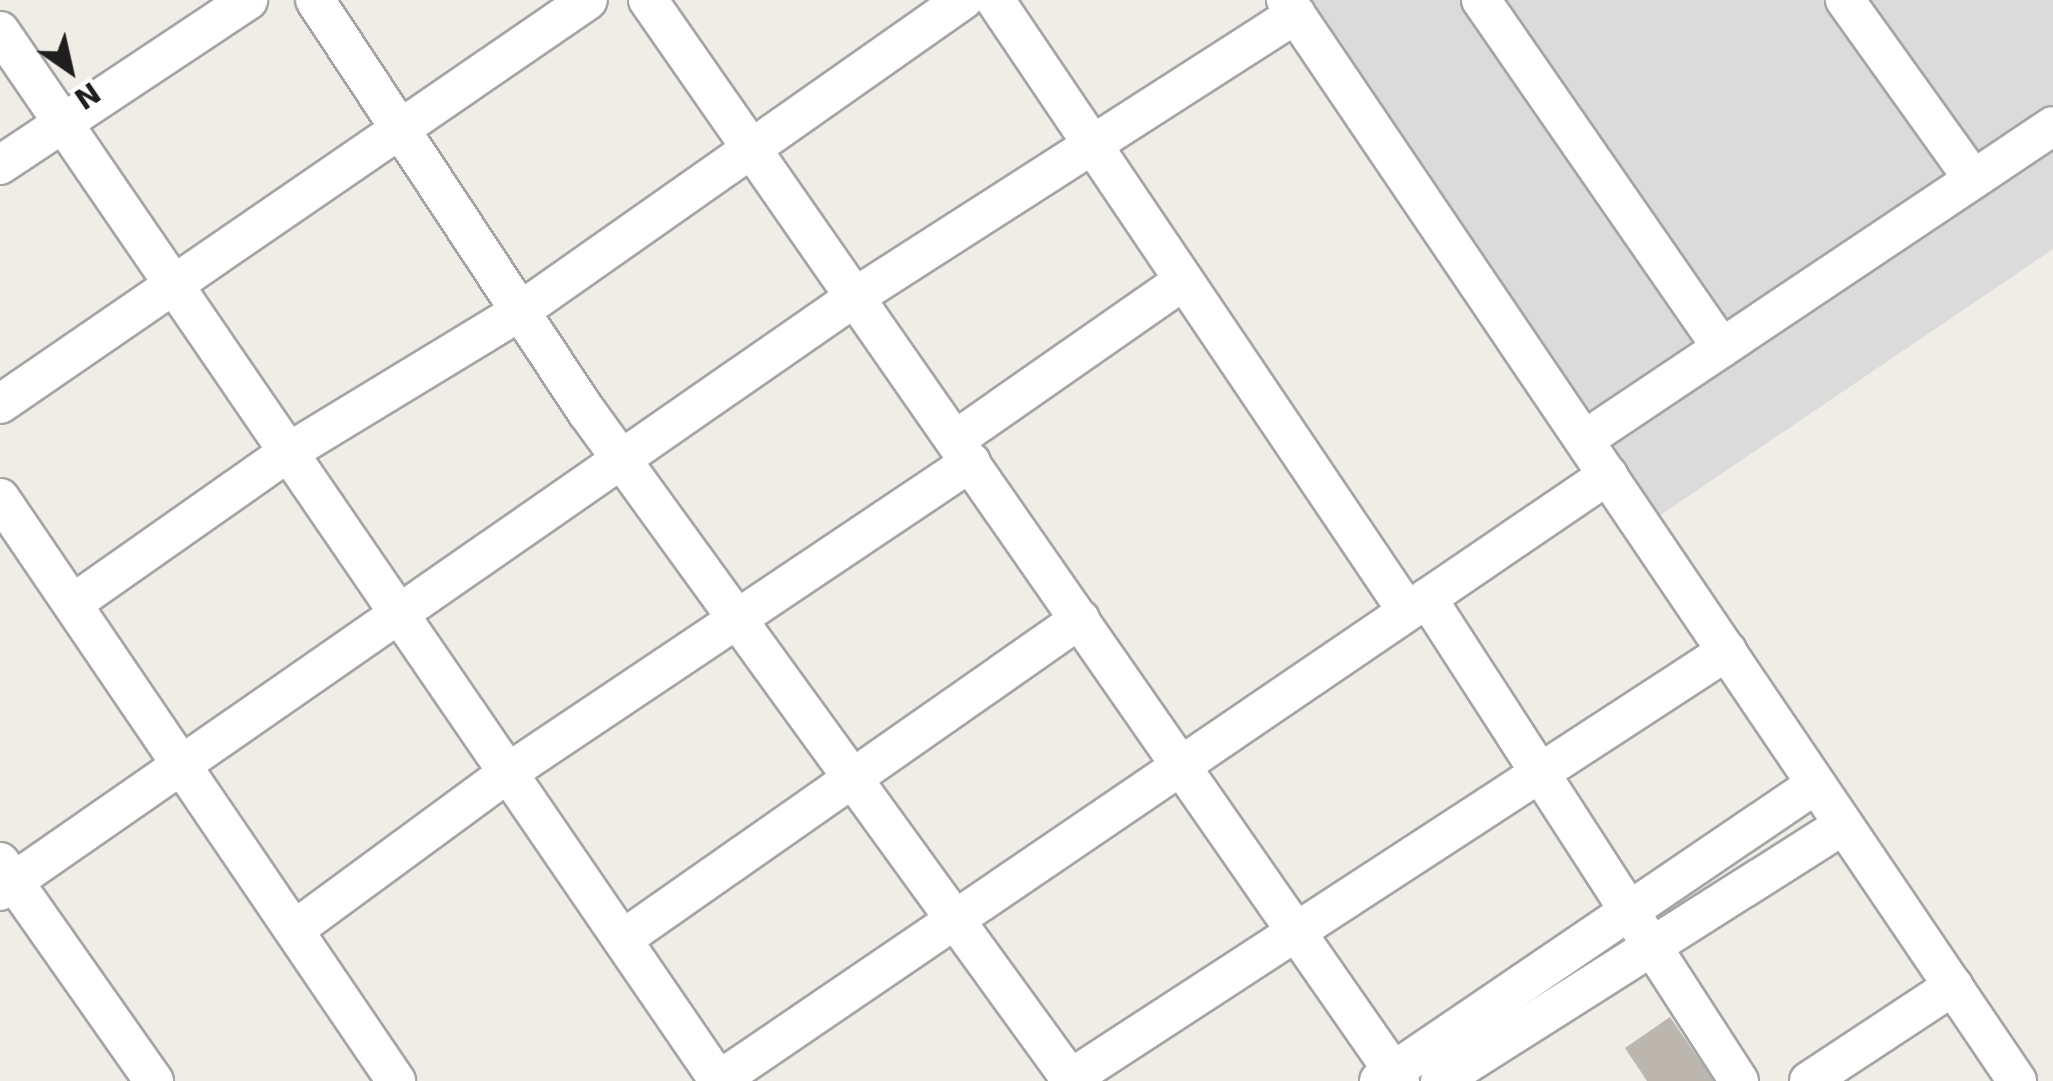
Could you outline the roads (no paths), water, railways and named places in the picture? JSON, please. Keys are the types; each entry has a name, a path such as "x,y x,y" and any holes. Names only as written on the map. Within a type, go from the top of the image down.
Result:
{"street":[{"path":"0,165 248,0"},
{"path":"314,0 519,312 626,464 960,916 1070,1080 1532,773 1727,651"},
{"path":"0,404 169,280 400,130 588,0"},
{"path":"648,0 1182,764 1295,928 1391,1078 1816,784"},
{"path":"75,602 284,455 519,312 747,144 963,0"},
{"path":"995,0 1184,280 1417,605 1739,1081"},
{"path":"1481,0 1722,348"},
{"path":"1844,0 1973,179"},
{"path":"154,1081 5,878 181,765 626,464 855,298 1094,148 1291,7 2017,1081"},
{"path":"0,31 284,455 719,1081 1608,475"},
{"path":"1584,440 2053,126"},
{"path":"294,930 506,774 738,616 963,451 1184,280"},
{"path":"0,498 75,602 396,1081"},
{"path":"623,939 1080,620"},
{"path":"1440,1081 1844,826"},
{"path":"1809,1081 1953,986"}]}
